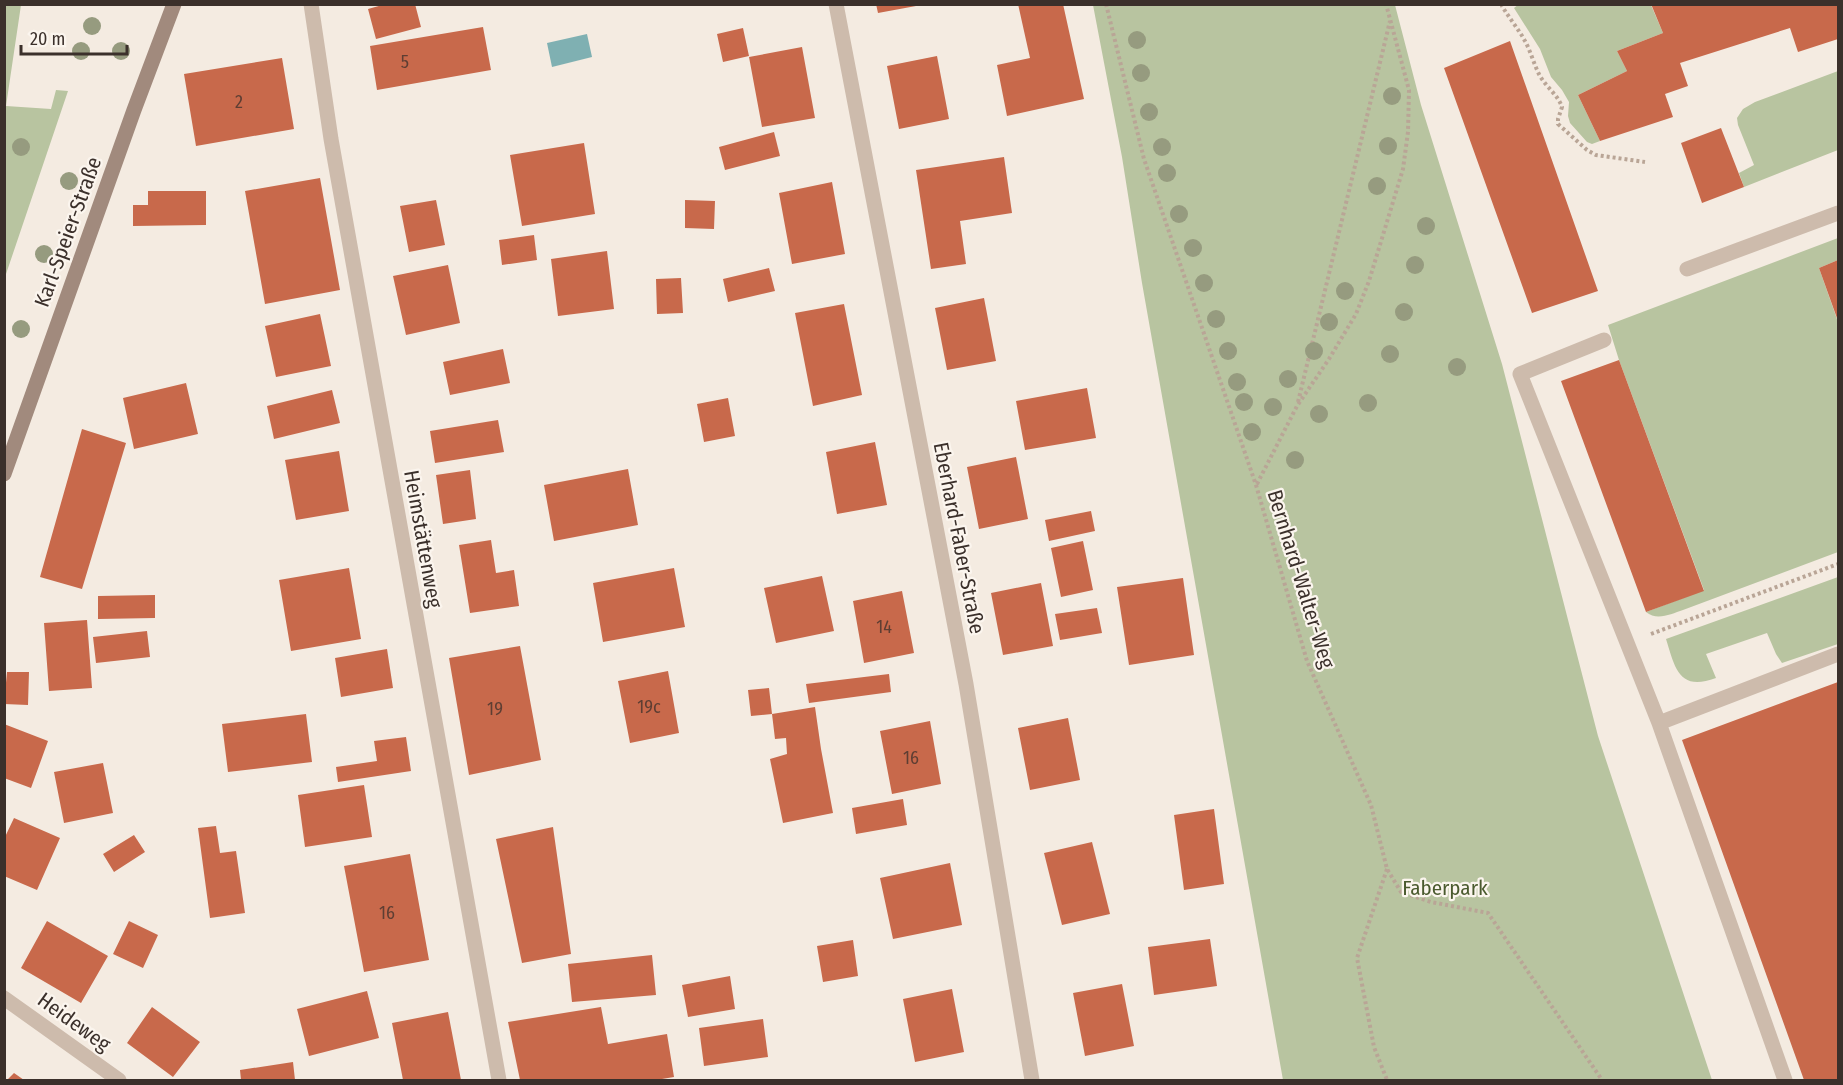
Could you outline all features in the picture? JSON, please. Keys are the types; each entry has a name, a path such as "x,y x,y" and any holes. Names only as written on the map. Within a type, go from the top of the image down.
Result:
{"street":[{"name":"Karl-Speier-Straße","path":"4,474 174,4"},
{"name":"Heimstättenweg","path":"311,4 331,139 499,1080"},
{"name":"Eberhard-Faber-Straße","path":"836,4 966,684 1032,1080"},
{"path":"1687,269 1839,213"},
{"path":"1604,340 1521,374 1659,723 1785,1080"},
{"path":"1659,723 1839,654"},
{"name":"Heideweg","path":"4,998 118,1080"}],"path":[{"path":"1106,4 1143,159 1256,485"},
{"name":"Bernhard-Walter-Weg","path":"1386,4 1410,90 1403,169 1369,281 1356,314 1298,406 1256,485 1307,661 1371,805 1387,869 1401,892 1431,902 1488,913 1602,1080"},
{"path":"1501,4 1508,18 1525,40 1539,75 1560,99 1562,107 1558,124 1587,150 1596,155 1645,162"},
{"path":"1298,406 1391,21"},
{"path":"1627,643 1839,564"},
{"path":"1387,869 1357,958 1374,1047 1387,1080"}],"green space":[{"path":"5,4 21,5 6,106 51,109 56,90 68,91 5,277"},
{"path":"1519,4 1651,5 1663,33 1617,51 1627,71 1578,95 1600,141 1592,144 1587,142 1570,123 1569,102 1551,77 1540,49 1514,8"},
{"name":"Faberpark","path":"1093,5 1395,5 1421,105 1502,364 1598,736 1712,1080 1283,1080 1142,283 1122,157"},
{"path":"1838,71 1838,150 1744,187 1739,173 1754,165 1738,125 1737,118 1743,109 1755,102"},
{"path":"1838,238 1838,260 1819,268 1838,322 1838,552 1674,613 1664,616 1650,615 1646,612 1704,590 1608,325"},
{"path":"1838,577 1838,644 1782,663 1767,633 1706,654 1716,678 1694,682 1680,675 1666,639"}],"water":[{"path":"587,34 592,57 552,67 547,43"}],"building":[{"path":"386,4 415,4 421,27 376,39 368,9"},
{"path":"876,4 915,4 916,6 878,13"},
{"path":"1018,4 1063,4 1084,99 1007,116 997,65 1030,58"},
{"path":"1651,4 1838,4 1838,39 1798,52 1790,28 1680,63 1688,86 1665,94 1673,117 1600,141 1578,95 1627,71 1617,51 1663,33"},
{"path":"483,27 491,70 377,90 370,46"},
{"path":"743,28 749,56 723,62 717,34"},
{"path":"1510,41 1598,291 1532,313 1444,68"},
{"path":"802,47 815,118 762,127 749,57"},
{"path":"937,56 949,119 899,129 887,66"},
{"path":"282,58 294,129 196,146 184,74"},
{"path":"1721,128 1744,187 1702,203 1681,143"},
{"path":"774,132 780,156 725,170 719,147"},
{"path":"584,143 595,214 522,226 510,155"},
{"path":"1004,157 1012,213 960,221 966,264 931,269 916,170"},
{"path":"320,178 340,290 265,304 245,191"},
{"path":"832,182 845,254 792,264 779,193"},
{"path":"148,191 206,191 206,225 133,226 133,205 148,205"},
{"path":"436,200 445,245 409,252 400,206"},
{"path":"685,200 715,201 714,229 685,228"},
{"path":"534,235 537,260 502,265 499,240"},
{"path":"607,251 614,309 558,316 551,259"},
{"path":"1838,260 1838,321 1819,268"},
{"path":"448,265 460,323 406,335 393,276"},
{"path":"769,268 775,291 728,302 723,279"},
{"path":"681,278 683,313 657,314 656,279"},
{"path":"984,298 996,361 947,370 935,308"},
{"path":"844,304 862,395 813,406 795,313"},
{"path":"320,314 331,366 276,377 265,326"},
{"path":"503,349 510,383 450,395 443,362"},
{"path":"1619,360 1704,591 1646,612 1561,381"},
{"path":"186,383 198,434 134,449 123,398"},
{"path":"1087,388 1096,438 1025,450 1016,401"},
{"path":"332,390 340,423 274,439 267,406"},
{"path":"728,398 735,436 704,442 697,404"},
{"path":"498,420 504,452 435,463 430,431"},
{"path":"82,429 126,443 82,589 40,577"},
{"path":"875,442 887,505 837,514 826,452"},
{"path":"339,451 349,511 296,520 285,460"},
{"path":"1016,457 1028,519 979,529 967,467"},
{"path":"628,469 638,525 554,541 544,485"},
{"path":"470,470 476,519 443,524 436,475"},
{"path":"1091,511 1095,531 1049,541 1045,520"},
{"path":"491,540 496,573 514,570 519,606 470,613 459,545"},
{"path":"1083,541 1093,590 1061,597 1051,548"},
{"path":"349,568 361,639 291,651 279,580"},
{"path":"674,568 685,627 603,642 593,583"},
{"path":"822,576 834,631 776,643 764,588"},
{"path":"1183,578 1194,655 1129,665 1117,587"},
{"path":"1041,583 1053,646 1003,655 991,593"},
{"path":"902,591 914,653 864,663 853,601"},
{"path":"155,595 155,618 98,619 98,596"},
{"path":"1097,608 1102,633 1060,640 1055,614"},
{"path":"87,620 92,688 49,691 44,623"},
{"path":"147,631 150,657 96,663 93,637"},
{"path":"520,646 541,760 469,775 449,658"},
{"path":"387,649 393,688 341,697 335,658"},
{"path":"668,671 679,733 630,743 618,681"},
{"path":"7,672 29,672 28,705 4,704"},
{"path":"889,674 891,692 809,703 806,684"},
{"path":"1838,682 1838,1080 1804,1080 1682,740"},
{"path":"769,688 772,714 751,716 748,690"},
{"path":"815,707 833,813 783,823 770,759 787,754 786,738 775,739 772,714"},
{"path":"306,714 312,762 228,772 222,724"},
{"path":"1068,718 1080,780 1030,790 1018,728"},
{"path":"930,721 941,784 892,794 880,731"},
{"path":"4,724 48,741 31,788 4,778"},
{"path":"406,737 411,771 338,782 336,767 377,761 374,741"},
{"path":"103,763 113,813 64,823 54,772"},
{"path":"364,785 372,837 305,847 298,795"},
{"path":"903,799 907,825 856,834 852,808"},
{"path":"1214,809 1224,884 1184,890 1174,815"},
{"path":"14,818 60,838 37,890 4,876 4,839"},
{"path":"216,826 220,853 236,851 245,913 210,918 198,828"},
{"path":"553,827 571,954 522,963 496,839"},
{"path":"134,835 145,852 114,872 103,854"},
{"path":"1092,842 1110,914 1062,925 1044,853"},
{"path":"410,854 429,960 364,972 344,866"},
{"path":"950,863 962,925 893,939 880,878"},
{"path":"47,921 108,956 81,1003 21,968"},
{"path":"129,921 158,935 143,968 113,954"},
{"path":"1210,939 1217,986 1154,995 1148,947"},
{"path":"853,940 858,976 823,982 817,946"},
{"path":"652,955 656,995 572,1002 568,964"},
{"path":"730,976 735,1009 688,1017 682,985"},
{"path":"1122,984 1134,1046 1085,1056 1073,993"},
{"path":"952,989 964,1052 915,1062 903,999"},
{"path":"367,991 379,1038 309,1056 297,1009"},
{"path":"152,1007 200,1042 173,1077 127,1043"},
{"path":"601,1007 608,1044 667,1034 674,1077 656,1080 520,1080 508,1022"},
{"path":"448,1012 461,1080 403,1080 392,1023"},
{"path":"763,1019 768,1057 704,1066 699,1028"},
{"path":"293,1062 295,1080 241,1080 240,1070"},
{"path":"14,1073 24,1080 7,1080"}]}
